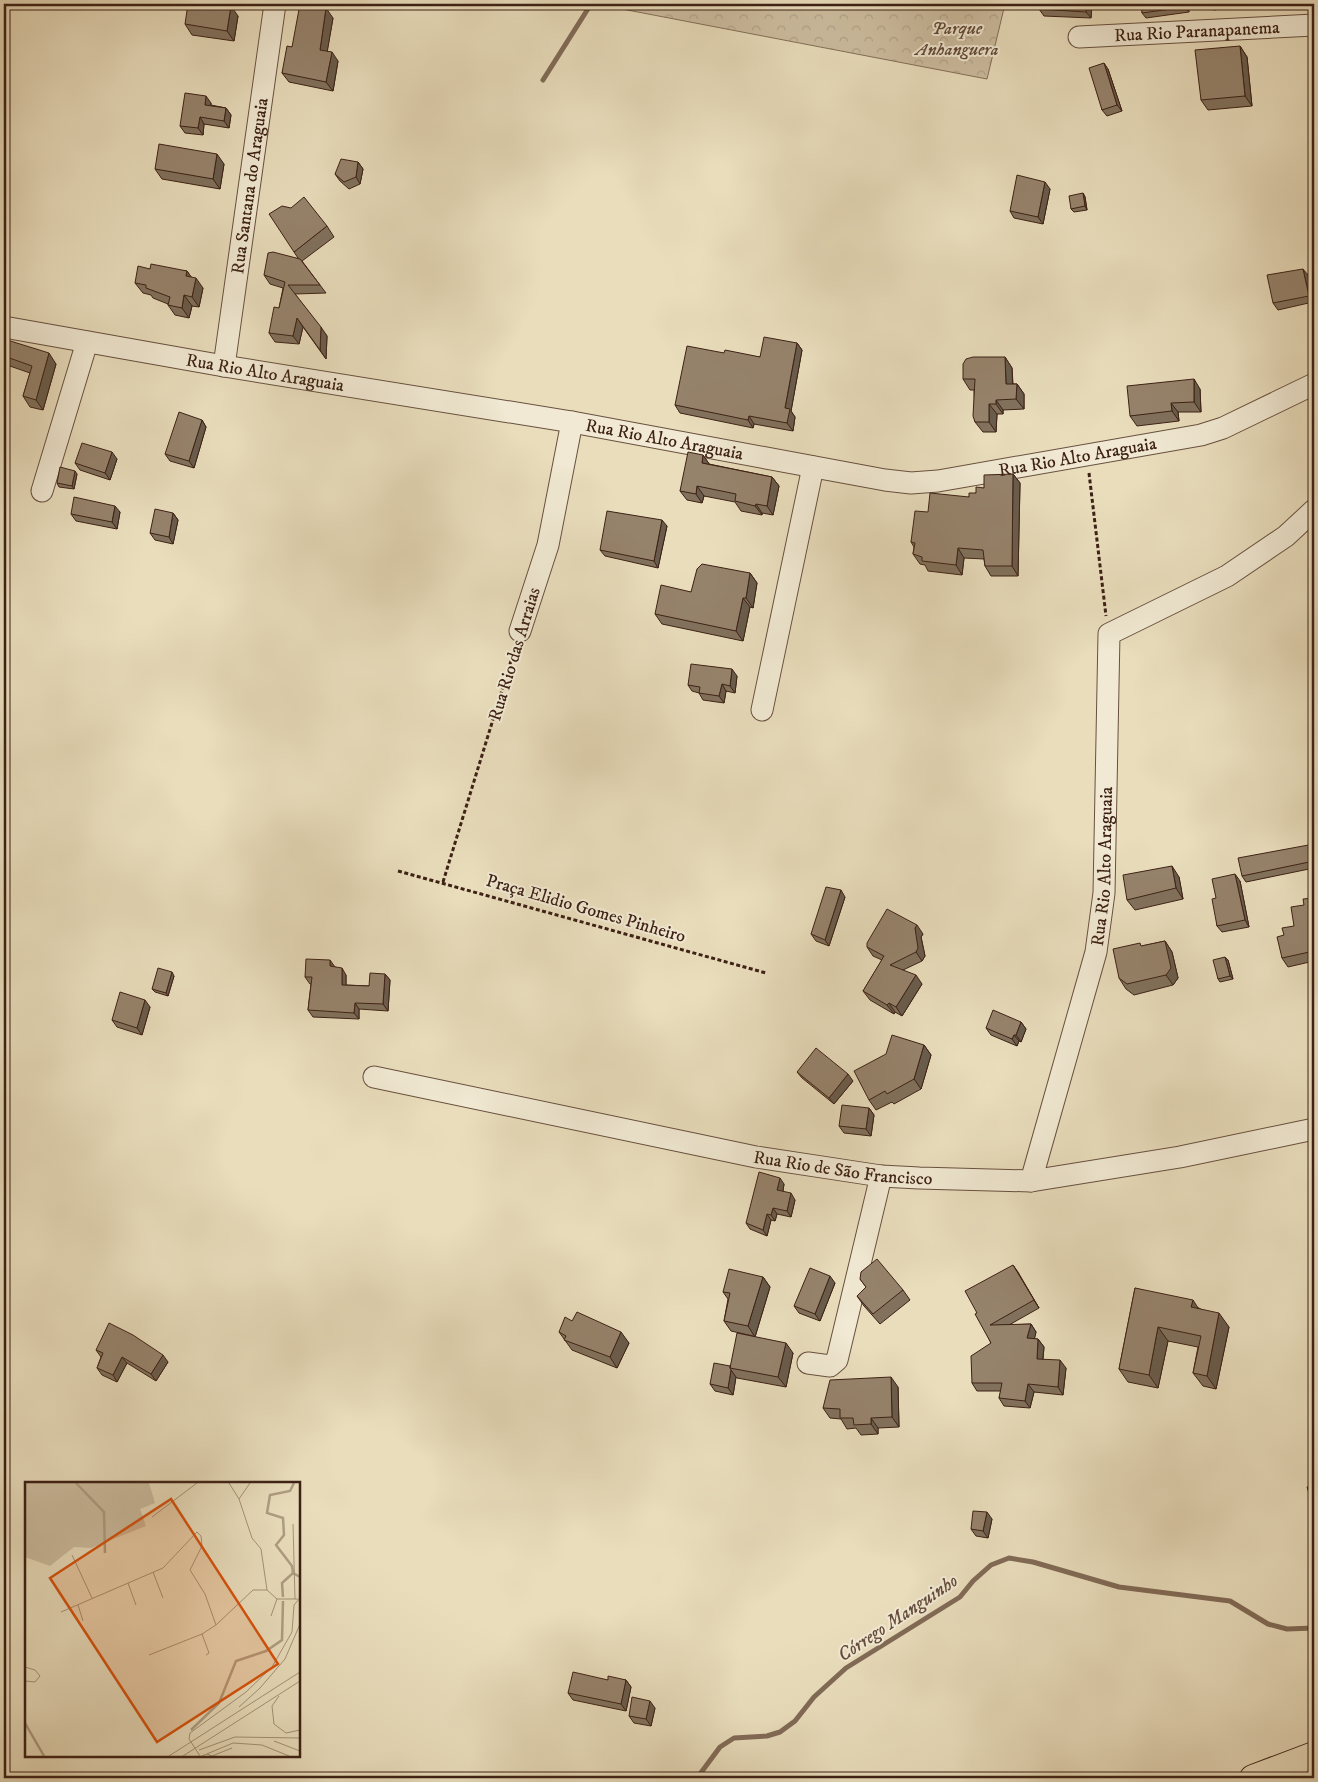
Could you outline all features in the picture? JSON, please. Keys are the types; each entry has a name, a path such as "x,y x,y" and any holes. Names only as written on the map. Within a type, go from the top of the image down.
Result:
{"main road":[{"path":"1253,1778 1314,1756"}],"street":[{"name":"Rua Santana do Araguaia","path":"224,366 275,4"},
{"name":"Rua Rio Paranapanema","path":"1080,36 1314,25"},
{"name":"Rua Rio Alto Araguaia","path":"4,327 224,366 572,422 885,480 911,483 938,481 1087,457 1201,435 1223,428 1314,384"},
{"path":"42,491 87,342"},
{"name":"Rua Rio das Arraias","path":"520,631 548,545 572,422"},
{"path":"762,710 813,467"},
{"path":"1109,634 1227,576 1286,536 1314,510"},
{"name":"Rua Rio Alto Araguaia","path":"1030,1181 1078,1022 1097,944 1104,893 1109,634"},
{"name":"Rua Rio de São Francisco","path":"374,1077 756,1157 881,1176 1030,1181 1180,1157 1314,1129"},
{"path":"808,1363 830,1366 837,1360 881,1176"}],"path":[{"path":"1087,457 1109,634"},
{"name":"Rua Rio das Arraias","path":"443,882 520,631"},
{"name":"Praça Elidio Gomes Pinheiro","path":"398,871 766,973"}],"green space":[{"name":"Parque Anhanguera","path":"596,4 1005,4 987,79"}],"building":[{"path":"188,4 223,4 231,6 227,31 185,24"},
{"path":"300,4 326,8 320,50 332,52 326,82 282,73 287,46 292,47"},
{"path":"1041,4 1087,4 1086,12 1039,9"},
{"path":"1142,4 1185,4 1185,7 1142,13"},
{"path":"1240,46 1245,96 1201,100 1195,50"},
{"path":"1104,63 1117,105 1102,110 1089,68"},
{"path":"185,93 206,96 205,105 226,108 224,121 200,117 198,128 180,126"},
{"path":"159,144 217,154 213,179 155,169"},
{"path":"341,159 358,162 356,177 344,182 335,174"},
{"path":"1017,175 1045,182 1038,217 1010,211"},
{"path":"1083,193 1085,206 1071,209 1069,196"},
{"path":"304,197 327,226 294,252 269,214 282,206 291,208"},
{"path":"273,252 300,259 320,285 288,285 321,327 320,350 297,318 293,336 269,333 274,307 279,308 285,282 264,275 268,253"},
{"path":"151,264 187,271 186,276 196,278 192,297 184,295 182,308 168,305 170,297 146,288 146,285 135,283 138,266 150,269"},
{"path":"1303,269 1309,296 1273,303 1267,275"},
{"path":"764,337 797,343 785,408 790,409 787,423 749,416 748,420 675,405 687,346 724,353 725,350 760,357"},
{"path":"4,339 49,353 36,400 23,396 32,366 4,356"},
{"path":"973,357 1005,357 1006,384 1017,384 1016,399 996,400 996,404 989,404 989,422 975,422 973,416 975,379 963,379 963,364 966,359"},
{"path":"1194,379 1194,402 1171,403 1172,411 1130,416 1127,386"},
{"path":"179,412 202,420 189,461 165,454"},
{"path":"82,443 112,452 105,473 75,463"},
{"path":"688,452 703,455 702,463 772,477 767,506 756,504 755,506 735,501 736,494 697,486 696,494 680,491"},
{"path":"60,467 75,471 72,486 57,483"},
{"path":"1013,474 1012,566 985,566 983,550 958,548 956,565 922,561 922,557 913,554 915,543 911,542 915,511 928,512 930,493 969,497 969,493 976,493 976,487 984,488 984,475"},
{"path":"74,497 115,506 112,522 71,514"},
{"path":"155,509 173,513 169,537 150,533"},
{"path":"607,511 662,520 654,561 600,550"},
{"path":"702,564 750,573 746,598 743,598 736,631 655,614 661,585 691,592 697,569"},
{"path":"691,664 732,669 730,686 722,684 719,696 699,693 700,687 688,685"},
{"path":"1314,844 1314,861 1242,876 1238,858"},
{"path":"1172,866 1176,888 1127,900 1123,875"},
{"path":"1235,874 1245,920 1217,926 1212,899 1216,898 1212,879"},
{"path":"826,887 841,890 825,940 811,934"},
{"path":"1314,898 1314,951 1282,958 1277,937 1284,935 1282,928 1294,926 1291,907 1304,905 1303,899"},
{"path":"887,909 917,925 915,928 918,948 916,952 890,965 916,975 896,1007 889,1003 887,1005 863,991 884,956 867,947 867,943"},
{"path":"1165,941 1171,968 1166,975 1127,984 1119,978 1113,949 1140,943 1141,946"},
{"path":"1225,957 1230,976 1218,979 1213,960"},
{"path":"306,959 330,960 330,966 342,968 342,985 369,986 370,973 385,974 383,1004 355,1003 354,1013 308,1010 312,977 305,977"},
{"path":"158,968 172,972 166,993 152,989"},
{"path":"120,992 145,1000 137,1028 112,1020"},
{"path":"993,1010 1021,1022 1016,1035 1012,1039 986,1028"},
{"path":"892,1035 924,1045 914,1079 887,1094 885,1091 869,1100 854,1071 886,1054"},
{"path":"816,1048 848,1074 829,1098 797,1072"},
{"path":"842,1105 869,1108 866,1129 839,1126"},
{"path":"759,1172 780,1178 777,1190 791,1193 787,1211 773,1208 771,1215 767,1214 763,1230 746,1223"},
{"path":"877,1259 903,1290 873,1314 857,1296 866,1287 860,1279 861,1272"},
{"path":"1013,1265 1034,1300 990,1325 1031,1324 1027,1338 1038,1339 1037,1359 1060,1360 1058,1387 1028,1384 1025,1401 999,1398 1002,1383 972,1383 971,1356 991,1343 965,1291"},
{"path":"810,1268 830,1276 815,1314 794,1306"},
{"path":"729,1269 763,1277 748,1326 724,1321 730,1293 723,1292"},
{"path":"1135,1288 1193,1300 1191,1307 1219,1313 1207,1376 1193,1373 1201,1336 1158,1327 1149,1375 1119,1369"},
{"path":"577,1312 621,1332 610,1357 564,1340 566,1336 559,1332 565,1317 572,1321"},
{"path":"109,1323 133,1335 163,1355 151,1374 122,1357 113,1375 97,1368 103,1353 96,1350"},
{"path":"737,1333 786,1343 778,1377 730,1368"},
{"path":"714,1363 730,1366 728,1388 710,1384"},
{"path":"891,1377 892,1417 871,1418 871,1424 854,1425 853,1418 840,1418 840,1409 823,1408 830,1380"},
{"path":"1314,1484 1314,1510 1307,1487"},
{"path":"973,1511 987,1512 983,1531 971,1529"},
{"path":"573,1672 608,1680 608,1676 626,1680 621,1704 568,1693"},
{"path":"632,1697 650,1701 646,1719 629,1716"}],"waterway":[{"path":"543,80 591,4"},
{"name":"Córrego Manguinho","path":"697,1778 720,1747 734,1738 767,1736 780,1732 795,1721 814,1697 846,1668 960,1597 973,1581 991,1565 1009,1558 1033,1562 1119,1587 1230,1601 1268,1624 1287,1629 1314,1628"}]}
